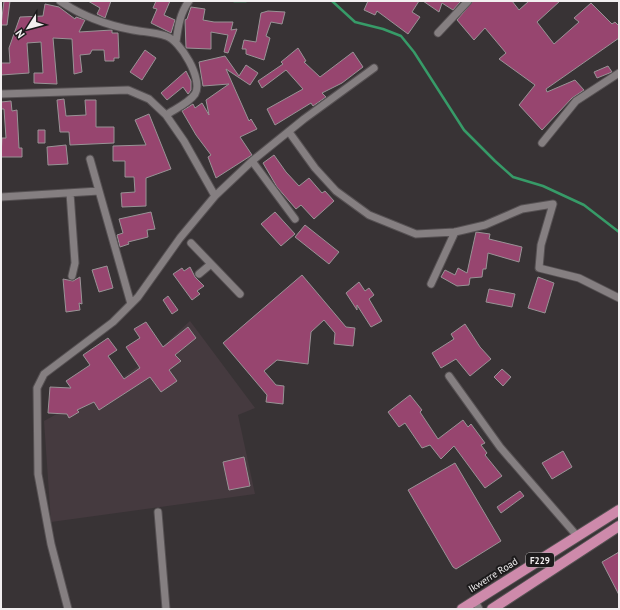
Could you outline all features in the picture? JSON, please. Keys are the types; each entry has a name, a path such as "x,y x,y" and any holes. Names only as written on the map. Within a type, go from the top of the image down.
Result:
{"main road":[{"name":"Ikwerre Road","path":"462,609 477,605 619,510"},
{"name":"F229","path":"492,609 619,526"}],"street":[{"path":"60,1 74,10 106,25 166,36 176,42 190,62 197,86 196,93 189,100 166,115"},
{"path":"176,42 178,24 184,8 189,1"},
{"path":"438,32 468,1"},
{"path":"68,609 50,544 38,474 37,388 44,374 113,322 132,304 180,238 215,196 252,161 374,68"},
{"path":"542,143 576,101 619,73"},
{"path":"1,94 128,90 149,99 166,115 184,141 215,196"},
{"path":"289,132 315,168 336,191 369,215 416,234 455,232 485,225 522,209 553,204 541,245 540,268 579,278 619,298"},
{"path":"90,159 132,304"},
{"path":"252,161 295,219"},
{"path":"1,197 99,191"},
{"path":"70,193 75,263 72,276"},
{"path":"431,284 455,232"},
{"path":"192,243 240,294"},
{"path":"199,274 211,264"},
{"path":"449,376 500,447 578,537"},
{"path":"158,512 166,609"}],"shaded area":[{"path":"190,321 255,408 238,415 255,494 51,522 44,421 122,378 153,355"}],"building":[{"path":"4,1 10,1 7,25 1,25"},
{"path":"88,1 111,1 105,18 97,14 100,8"},
{"path":"156,1 170,1 164,15 175,20 171,33 151,23 157,9 153,8"},
{"path":"368,1 419,1 412,12 420,17 408,34 377,11 375,15 364,10"},
{"path":"423,1 461,1 453,10 442,3 439,12"},
{"path":"473,1 512,1 519,10 529,1 560,1 537,22 554,44 579,22 574,18 591,3 612,24 615,22 619,26 619,38 546,89 547,92 575,80 584,90 572,98 542,130 519,105 535,85 499,59 506,53 485,28 474,40 457,20"},
{"path":"45,4 59,7 75,19 76,17 85,20 79,32 112,30 112,33 118,33 119,58 114,58 114,61 105,61 104,50 92,50 90,54 80,55 82,72 74,74 72,39 53,38 57,84 34,83 34,73 43,73 41,42 27,43 29,73 1,75 1,63 10,63 9,48 20,17 43,16"},
{"path":"191,7 205,9 203,20 214,22 233,22 231,30 237,29 228,53 224,52 228,35 211,32 211,49 186,48 185,20 187,19"},
{"path":"268,11 285,12 282,24 271,22 266,36 270,38 264,60 246,54 246,49 242,49 244,40 256,42 261,13"},
{"path":"298,48 306,61 304,62 320,77 353,52 363,67 342,83 322,93 326,97 313,106 311,103 275,125 267,109 303,89 286,70 262,88 258,81 283,64 281,62"},
{"path":"145,50 156,58 142,80 130,72"},
{"path":"225,56 239,76 246,65 258,73 250,85 226,69 249,121 251,119 257,129 240,137 252,155 216,178 208,157 211,155 196,135 182,111 193,104 195,108 202,103 209,115 206,100 229,84 203,86 199,62"},
{"path":"608,66 612,72 597,78 594,72"},
{"path":"186,71 191,81 191,90 188,94 183,87 167,100 161,93"},
{"path":"64,99 66,116 86,115 85,100 96,100 96,127 114,127 114,143 70,145 69,132 60,132 57,100"},
{"path":"11,101 12,111 17,110 19,148 22,148 22,157 1,157 2,138 6,138 4,109 1,109 1,102"},
{"path":"149,114 171,169 146,178 146,206 122,207 121,193 135,192 134,177 125,177 125,161 113,161 113,146 146,145 135,120"},
{"path":"38,130 45,130 45,143 38,143"},
{"path":"66,145 68,164 48,165 47,147"},
{"path":"274,155 286,172 299,186 309,178 322,193 325,191 334,201 314,219 301,205 296,209 277,187 263,163"},
{"path":"151,212 155,229 147,230 148,237 128,242 129,244 120,247 117,235 123,233 119,219"},
{"path":"275,212 295,234 281,246 261,224"},
{"path":"305,225 339,252 329,264 295,237"},
{"path":"476,232 490,234 489,239 522,247 519,262 488,253 486,269 483,269 482,277 470,278 469,285 457,286 441,277 445,270 455,275 458,268 467,273"},
{"path":"107,266 113,288 99,292 92,270"},
{"path":"190,267 195,277 204,286 197,291 200,294 192,300 173,274 182,268 184,271"},
{"path":"302,275 346,327 355,328 353,346 334,344 335,333 324,320 311,332 308,364 277,360 264,371 276,385 284,386 283,404 266,402 267,395 223,343"},
{"path":"80,277 82,304 79,303 80,310 66,312 63,279 73,281"},
{"path":"538,277 554,283 545,313 528,308"},
{"path":"359,282 365,291 369,288 374,295 369,299 382,321 371,327 357,305 357,310 346,293"},
{"path":"489,289 515,294 512,307 486,302"},
{"path":"168,296 178,310 172,314 163,300"},
{"path":"146,322 163,347 188,327 196,338 175,355 181,361 169,370 177,381 161,392 150,377 99,410 94,402 77,410 79,412 69,418 67,414 48,413 50,387 71,388 66,381 90,365 83,355 108,338 117,350 108,356 124,379 140,368 126,347 140,338 134,329"},
{"path":"465,324 480,347 491,359 470,376 456,359 441,368 432,353 454,339 451,334"},
{"path":"502,369 511,377 503,386 494,377"},
{"path":"410,395 422,410 420,412 438,439 463,420 468,427 471,424 485,443 481,445 487,453 485,455 502,476 485,488 454,446 441,459 430,445 422,448 405,423 399,427 388,412"},
{"path":"563,451 572,467 552,479 542,463"},
{"path":"244,457 250,486 229,490 223,462"},
{"path":"455,463 501,541 456,569 453,567 408,490"},
{"path":"520,491 524,496 501,513 497,507"},
{"path":"619,552 619,595 602,562"}],"waterway":[{"path":"234,1 246,1"},
{"path":"332,1 355,22 383,29 401,36 414,52 464,130 513,177 543,186 584,205 619,232"}]}
